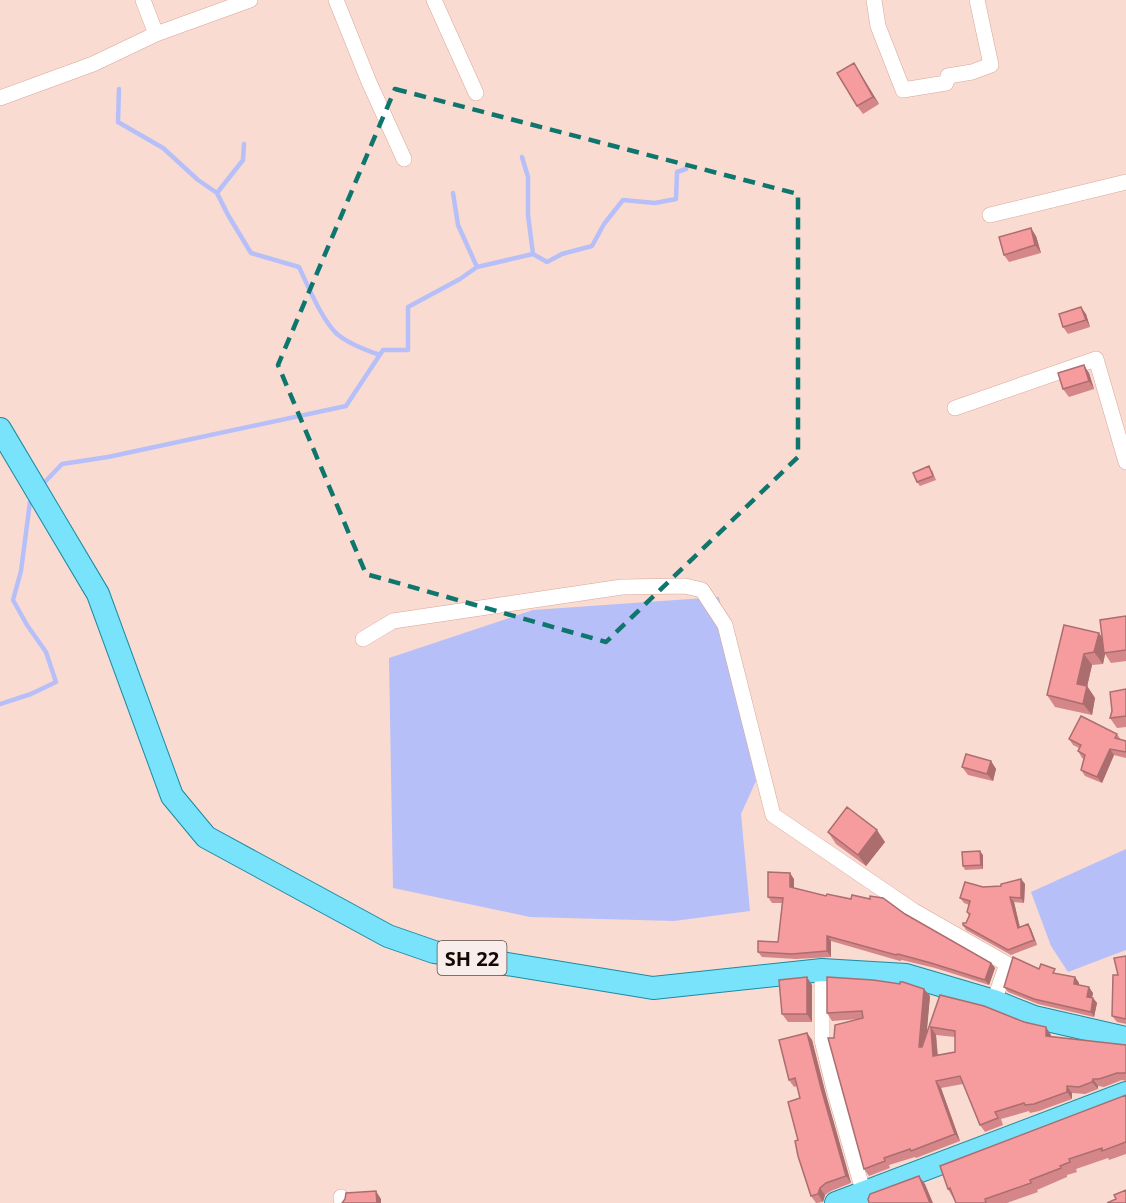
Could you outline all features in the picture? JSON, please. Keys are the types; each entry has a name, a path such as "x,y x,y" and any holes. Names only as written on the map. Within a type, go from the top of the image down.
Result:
{"main road":[{"name":"SH 22","path":"0,429 98,594 172,796 206,837 388,936 434,952 653,988 822,970 906,975 994,1001 1034,1017 1126,1038"},
{"path":"836,1203 865,1198 1126,1093"}],"street":[{"path":"142,0 156,34"},
{"path":"336,0 369,82 404,159"},
{"path":"434,0 476,93"},
{"path":"874,0 878,26 903,90 946,84 948,76 972,72 991,65 977,0"},
{"path":"0,98 93,64 156,34 243,1"},
{"path":"990,215 1126,182"},
{"path":"955,408 1096,359 1120,419 1126,462"},
{"path":"363,639 393,621 622,587 685,586 702,590 725,625 772,815 914,911 1007,964 994,1001"},
{"path":"822,970 822,1040 865,1198"}],"highlighted area":[{"path":"395,89 798,194 798,457 606,642 366,574 278,365"}],"water":[{"path":"719,597 756,781 741,814 750,911 674,921 530,917 393,888 389,658 533,610"},
{"path":"1126,849 1126,950 1068,972 1051,946 1031,892"}],"building":[{"path":"854,63 873,97 857,106 837,73"},
{"path":"1031,228 1035,245 1004,255 999,237"},
{"path":"1081,307 1086,320 1063,327 1059,314"},
{"path":"1084,365 1089,381 1063,389 1058,373"},
{"path":"929,466 933,476 917,482 913,473"},
{"path":"1126,616 1126,650 1104,653 1100,620"},
{"path":"1064,625 1099,633 1094,652 1084,654 1077,684 1087,686 1083,704 1047,695"},
{"path":"1126,689 1126,716 1110,718 1112,711 1110,692"},
{"path":"1081,716 1117,734 1115,738 1126,741 1126,752 1110,749 1097,777 1081,770 1085,755 1078,751 1081,745 1069,739"},
{"path":"966,754 991,761 987,774 962,767"},
{"path":"847,807 877,830 858,855 828,832"},
{"path":"980,851 981,865 963,866 962,852"},
{"path":"768,872 790,873 790,887 826,896 827,894 851,899 852,895 870,899 870,896 883,898 905,914 991,963 985,980 931,963 827,936 827,951 792,954 758,952 758,941 778,942 783,898 768,897"},
{"path":"1021,879 1021,898 1010,897 1018,928 1028,924 1034,940 1008,950 963,925 970,914 967,912 970,901 960,898 965,882 983,887 1001,886 1001,884"},
{"path":"1126,956 1126,1019 1112,1016 1113,975 1118,975 1114,958"},
{"path":"1013,957 1039,969 1041,964 1055,969 1053,973 1075,977 1074,984 1089,987 1087,997 1093,998 1091,1012 1034,999 1004,987"},
{"path":"807,977 807,1014 782,1014 779,980"},
{"path":"827,977 900,984 903,982 924,989 919,1047 922,1047 940,995 984,1006 1024,1022 1046,1027 1046,1036 1126,1045 1126,1073 1093,1079 1092,1082 1079,1087 1067,1086 1067,1092 1034,1104 1025,1105 1024,1103 995,1112 998,1118 980,1125 960,1076 936,1081 955,1134 911,1151 910,1149 884,1158 885,1161 864,1169 828,1038 834,1038 835,1025 863,1018 862,1011 827,1013","holes":["931,1027 955,1031 955,1052 933,1056"]},
{"path":"807,1033 846,1176 826,1183 820,1188 818,1194 811,1196 798,1156 795,1141 798,1140 788,1102 800,1098 795,1078 789,1080 779,1040"},
{"path":"1126,1095 1126,1142 1069,1159 1070,1162 1060,1166 1061,1168 1030,1180 1031,1183 985,1199 986,1203 956,1203 940,1166"},
{"path":"919,1176 930,1203 869,1203 870,1194"},
{"path":"1126,1190 1126,1203 1107,1203 1116,1199 1114,1195"},
{"path":"376,1191 377,1203 342,1203 346,1193"}],"waterway":[{"path":"119,89 118,122 163,148 198,180 217,193"},
{"path":"244,144 243,160 217,193 251,253 299,267 331,328 352,344 380,355"},
{"path":"522,157 528,177 528,215 533,254"},
{"path":"41,486 62,464 108,457 346,406 383,350 408,350 408,307 460,279 477,267 533,254 547,262 562,254 592,246 604,224 623,200 655,203 676,199 677,172 686,169"},
{"path":"453,193 458,225 477,267"},
{"path":"0,704 31,694 56,682 46,652 13,600 21,571 30,502 33,498"}]}
